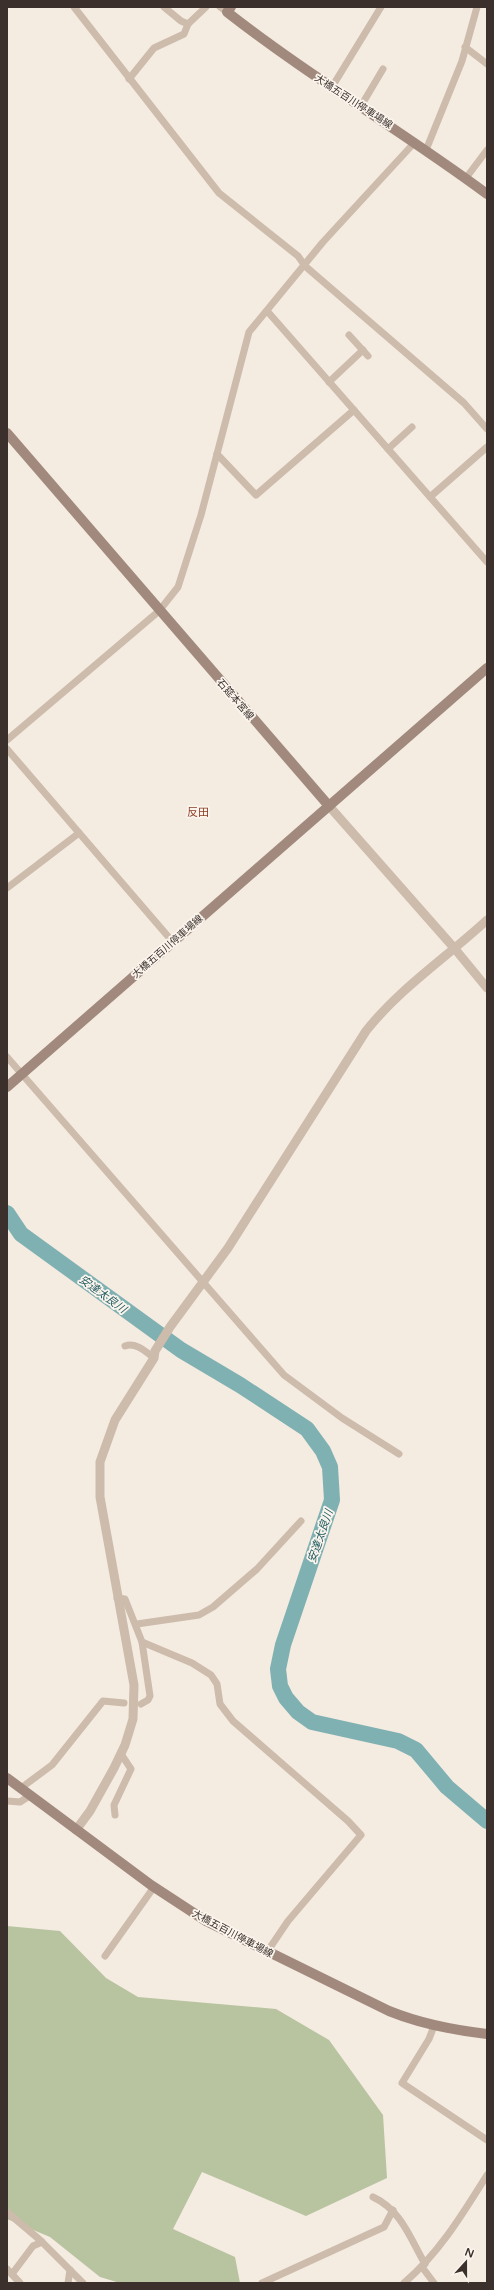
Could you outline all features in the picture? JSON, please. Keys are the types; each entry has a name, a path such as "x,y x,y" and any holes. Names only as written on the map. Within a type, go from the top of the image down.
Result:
{"main road":[{"name":"大橋五百川停車場線","path":"226,9 294,62 415,142 487,194"},
{"name":"石筵本宮線","path":"7,433 159,611 329,806"},
{"path":"329,806 487,668"},
{"name":"大橋五百川停車場線","path":"7,1087 172,941 329,806"},
{"name":"大橋五百川停車場線","path":"7,1778 154,1887 206,1921 389,2011 434,2026 487,2034"}],"street":[{"path":"74,7 219,193 298,256 305,266 464,403 487,429"},
{"path":"164,7 181,22 188,24"},
{"path":"129,79 154,48 184,34 188,24 206,7"},
{"path":"332,86 381,7"},
{"path":"426,150 446,103 477,7"},
{"path":"465,47 487,64"},
{"path":"361,106 384,69"},
{"path":"7,740 159,611 178,587 201,515 249,332 268,312 323,242 415,142"},
{"path":"466,178 487,150"},
{"path":"268,312 487,562"},
{"path":"349,335 368,356"},
{"path":"329,382 363,350"},
{"path":"217,454 256,495 354,410"},
{"path":"388,449 412,427"},
{"path":"430,497 487,447"},
{"path":"7,750 172,941"},
{"path":"329,806 455,949 487,988"},
{"path":"7,888 79,833"},
{"path":"76,1830 90,1811 121,1754 132,1718 134,1685 117,1598 100,1497 100,1462 115,1420 170,1327 205,1282 366,1031 386,1006 455,949 487,920"},
{"path":"7,1057 205,1282 284,1375 342,1418 400,1454"},
{"path":"125,1346 130,1344 155,1354"},
{"path":"137,1624 199,1615 213,1607 257,1569 301,1521"},
{"path":"117,1598 125,1599 137,1624 142,1642 150,1696 148,1700 141,1704"},
{"path":"142,1642 192,1662 211,1675 216,1684 220,1704 233,1722 348,1821 361,1835 288,1921 267,1952"},
{"path":"21,1788 52,1765 103,1701 124,1703"},
{"path":"115,1815 114,1805 131,1769 121,1754"},
{"path":"7,1801 20,1802 31,1795"},
{"path":"105,1956 154,1887"},
{"path":"434,2026 429,2039 402,2083 487,2140"},
{"path":"404,2283 424,2265 452,2231 487,2175"},
{"path":"373,2197 393,2210 401,2219 434,2283"},
{"path":"262,2283 384,2227 393,2210"},
{"path":"7,2212 42,2242 83,2283"},
{"path":"20,2283 10,2271 33,2246 42,2242"},
{"path":"68,2283 70,2270"}],"green space":[{"path":"7,1926 60,1931 106,1978 138,1997 276,2009 329,2040 383,2115 387,2178 306,2216 202,2172 173,2229 235,2257 240,2283 120,2283 100,2277 50,2237 7,2219"}],"waterway":[{"name":"安達太良川","path":"7,1213 21,1234 181,1350 240,1385 307,1429 323,1451 330,1467 332,1500 283,1645 278,1669 280,1686 286,1698 298,1712 312,1722 398,1741 416,1750 447,1787 487,1821"}],"district":[{"name":"反田","path":"198,812"}]}
